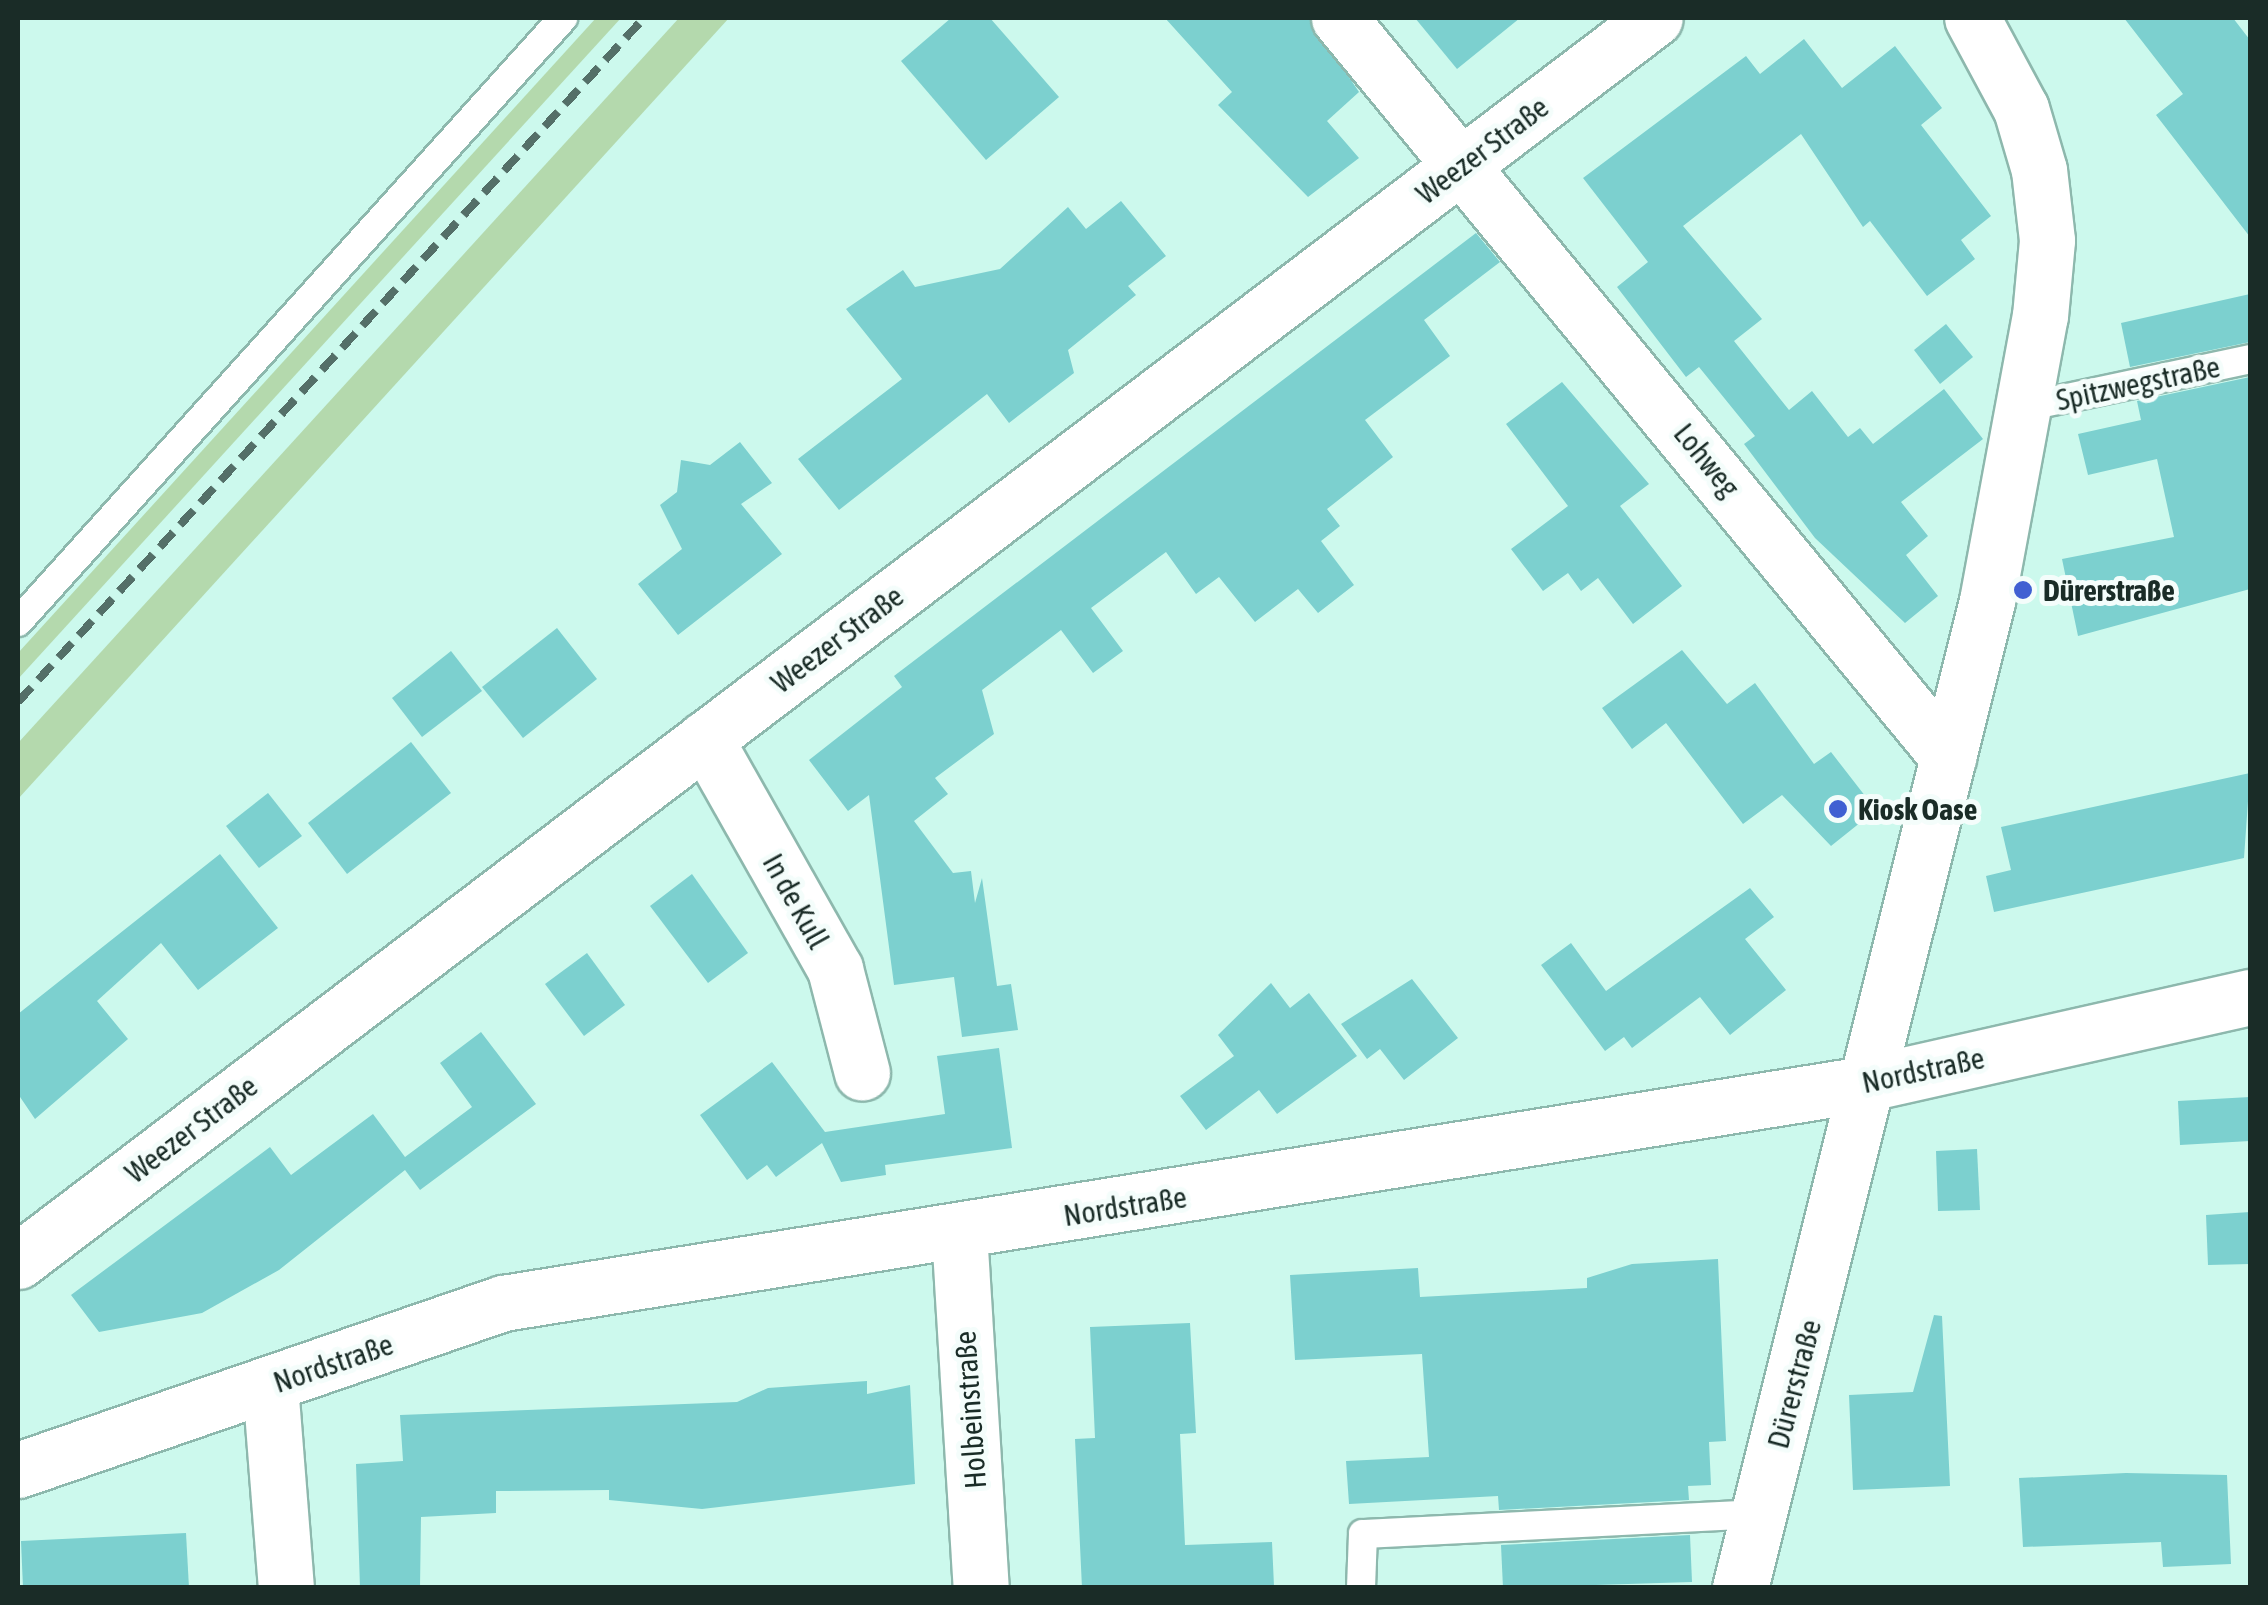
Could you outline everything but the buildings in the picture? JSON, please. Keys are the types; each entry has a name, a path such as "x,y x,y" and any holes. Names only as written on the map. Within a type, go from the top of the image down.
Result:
{"street":[{"name":"Lohweg","path":"1339,18 1466,162 1948,757"},
{"name":"Weezer Straße","path":"18,1261 1656,18"},
{"name":"Dürerstraße","path":"1740,1588 1948,757 2024,407 2046,240 2039,170 2021,109 1972,18"},
{"name":"In de Kull","path":"705,739 835,969 862,1074"},
{"name":"Nordstraße","path":"18,1470 502,1302 1864,1084 2250,997"},
{"name":"Holbeinstraße","path":"958,1232 981,1588"},
{"path":"270,1385 286,1588"}],"lane":[{"path":"18,622 564,18"},
{"name":"Spitzwegstraße","path":"2024,407 2250,359"},
{"path":"1361,1588 1363,1534 1760,1514"}],"green space":[{"path":"596,18 621,18 18,679 18,653"},
{"path":"679,18 729,18 18,799 18,743"}],"railway":[{"path":"18,702 644,18"}],"place":[{"name":"Dürerstraße","path":"2023,590"},
{"name":"Kiosk Oase","path":"1838,809"}]}
